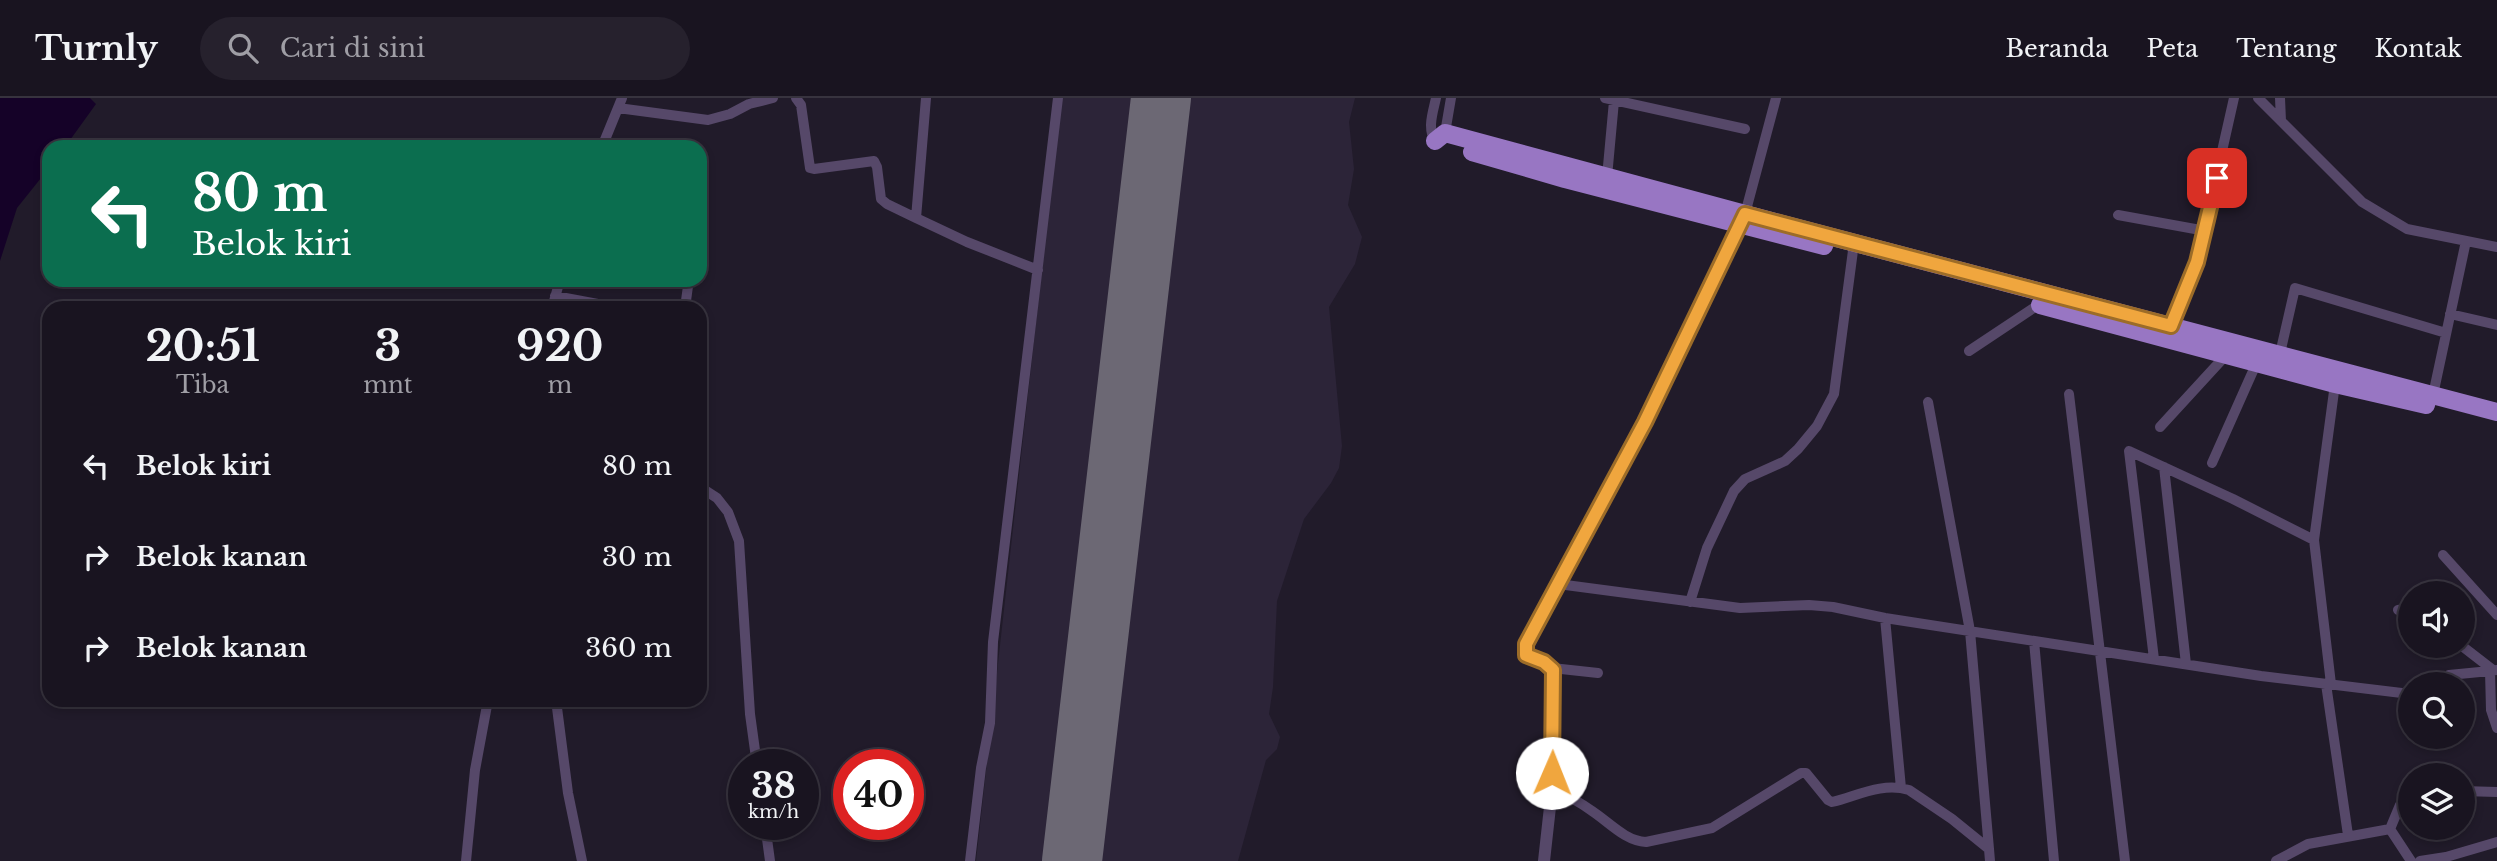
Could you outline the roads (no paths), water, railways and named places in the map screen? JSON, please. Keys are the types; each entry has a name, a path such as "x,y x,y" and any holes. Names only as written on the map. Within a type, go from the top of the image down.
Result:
{"highway":[{"path":"1440,137 1607,177 1667,200"},
{"path":"1440,137 1667,200 2168,331 2497,425"},
{"path":"1853,248 2038,305 2091,312"},
{"path":"2229,349 2257,362 2278,362"},
{"path":"2341,381 2433,395 2497,412"}],"street":[{"path":"605,140 620,103 708,120 773,98"},
{"path":"796,98 801,104 810,167 814,169 874,161 881,199 887,204 967,242 1038,270"},
{"path":"916,218 926,98"},
{"path":"970,861 981,768 990,723 993,642 1058,98"},
{"path":"1436,98 1431,134 1440,137 1451,98"},
{"path":"1598,673 1552,668 1526,655 1526,644 1645,422 1743,220 1776,98"},
{"path":"2168,331 2197,262 2206,231 2234,98"},
{"path":"2258,98 2362,202 2381,215 2407,229 2497,247"},
{"path":"2280,98 2281,121"},
{"path":"1607,177 1609,99 1745,129"},
{"path":"2118,215 2206,231"},
{"path":"2433,395 2466,241"},
{"path":"1690,602 1707,548 1734,491 1745,479 1785,461 1798,449 1817,426 1834,394 1853,248"},
{"path":"554,301 558,287"},
{"path":"2278,362 2295,288 2446,332"},
{"path":"555,296 582,301"},
{"path":"1969,351 2038,305"},
{"path":"2450,314 2497,325"},
{"path":"2160,427 2229,349"},
{"path":"2212,463 2257,362"},
{"path":"2341,381 2315,541 2348,835"},
{"path":"2068,394 2125,861"},
{"path":"1928,402 1970,631 1990,861"},
{"path":"2154,659 2128,452 2131,451 2315,541"},
{"path":"2164,467 2186,664"},
{"path":"707,492 717,498 728,512 738,541 755,749"},
{"path":"2443,555 2497,615"},
{"path":"1558,584 1740,608 1833,607 1885,618 2100,651 2398,693"},
{"path":"1885,618 1901,788"},
{"path":"2034,641 2054,861"},
{"path":"2475,656 2494,670"},
{"path":"1544,861 1552,789 1555,684 1552,668"},
{"path":"2475,672 2494,670"},
{"path":"2494,670 2491,710 2497,728"},
{"path":"466,861 475,770 487,707"},
{"path":"557,707 568,793 582,861"},
{"path":"1552,789 1574,799 1639,842 1646,842 1712,828 1801,774 1806,774 1832,802 1880,788 1909,790 1952,819 1989,849"},
{"path":"2475,791 2497,792"},
{"path":"2390,829 2398,810"},
{"path":"2276,861 2308,844 2390,829"},
{"path":"2390,829 2411,861"},
{"path":"767,840 770,861"},
{"path":"2420,861 2446,857 2497,842"}]}
